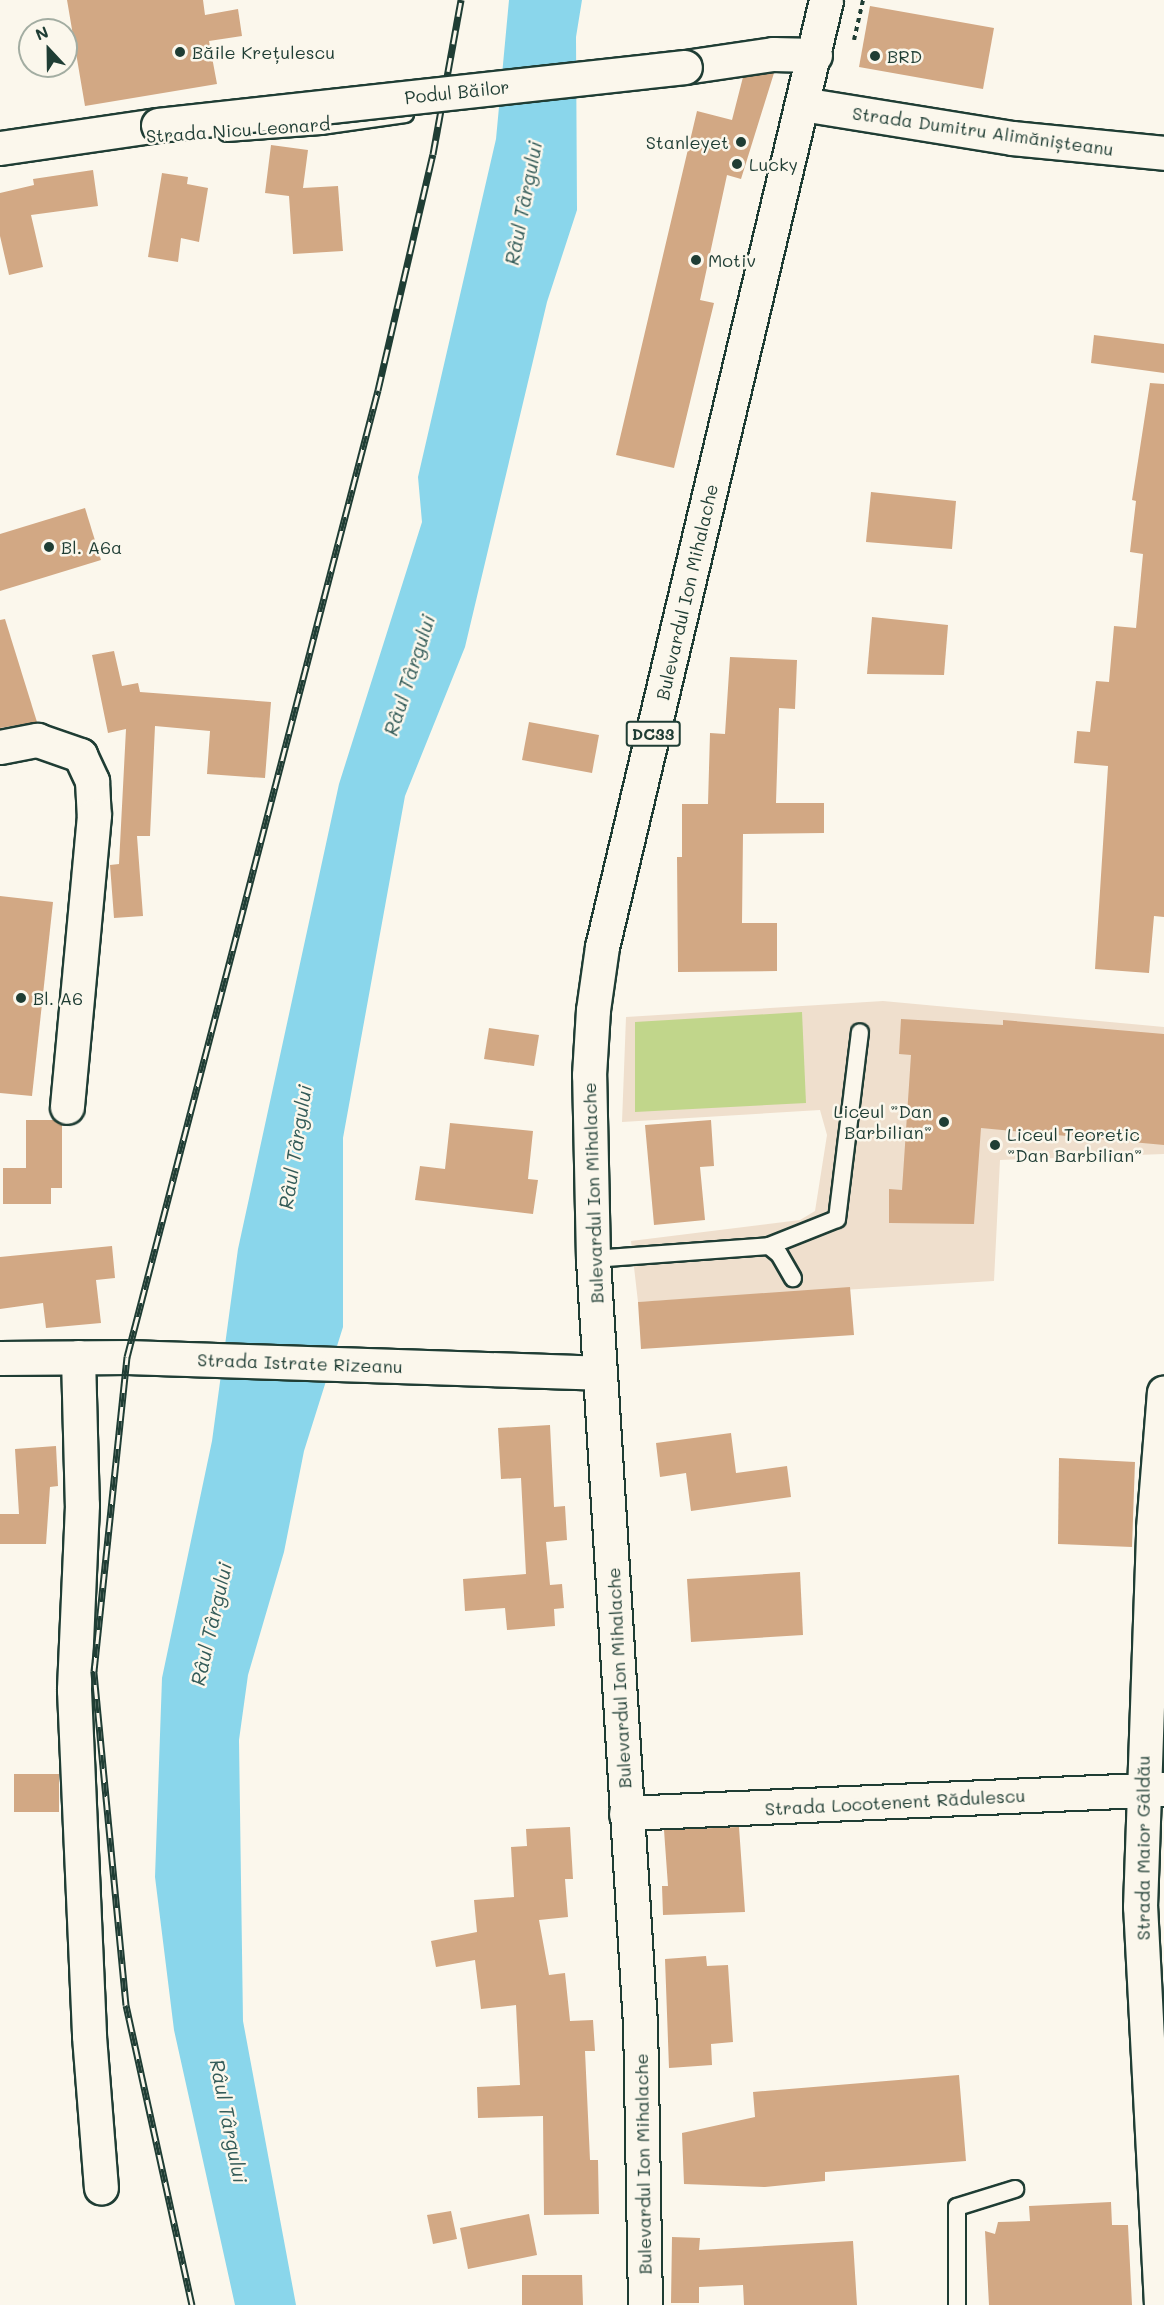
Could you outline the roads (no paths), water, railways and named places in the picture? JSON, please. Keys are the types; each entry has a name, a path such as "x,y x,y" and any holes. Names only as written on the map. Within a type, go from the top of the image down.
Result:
{"main road":[{"name":"Bulevardul Ion Mihalache","path":"645,2305 640,2024 599,1373 593,1259 589,1075 602,947 826,0"},
{"name":"Podul Băilor","path":"99,132 685,67 773,54 815,54"},
{"name":"Strada Dumitru Alimănișteanu","path":"802,104 1012,138 1164,153"},
{"name":"Strada Nicu Leonard","path":"0,148 99,132"},
{"path":"0,747 37,740 80,755 92,781 94,815 67,1107"},
{"path":"78,1357 82,1505 74,1690 89,2036 101,2188"},
{"name":"Strada Istrate Rizeanu","path":"0,1358 135,1358 599,1373"},
{"name":"Strada Maior Gâldău","path":"1161,2305 1162,2230 1156,2046 1140,1907 1153,1789 1153,1528 1164,1392"},
{"name":"Strada Locotenent Rădulescu","path":"626,1813 1153,1789"}],"lane":[{"name":"Strada Nicu Leonard","path":"99,132 161,138 321,126 405,114"},
{"path":"593,1259 769,1246 837,1219 860,1032"},
{"path":"769,1246 779,1254 793,1278"},
{"path":"957,2305 957,2207 1015,2189"}],"water":[{"name":"Râul Târgului","path":"509,0 582,0 576,37 577,210 547,302 465,647 405,796 343,1138 343,1327 304,1451 284,1552 248,1675 239,1740 243,2021 296,2305 235,2305 174,2030 155,1877 162,1678 212,1441 238,1249 339,784 422,522 418,477 496,139"}],"railway":[{"path":"192,2305 126,2005 94,1671 127,1357 378,390 433,154 461,0"}],"place":[{"name":"Băile Krețulescu","path":"180,52"},
{"name":"BRD","path":"875,56"},
{"name":"Stanleyet","path":"741,142"},
{"name":"Lucky","path":"737,164"},
{"name":"Motiv","path":"696,260"},
{"name":"Bl. A6a","path":"49,547"},
{"name":"Bl. A6","path":"21,998"},
{"name":"Liceul ”Dan Barbilian”","path":"944,1122"},
{"name":"Liceul Teoretic ”Dan Barbilian”","path":"995,1145"}]}
